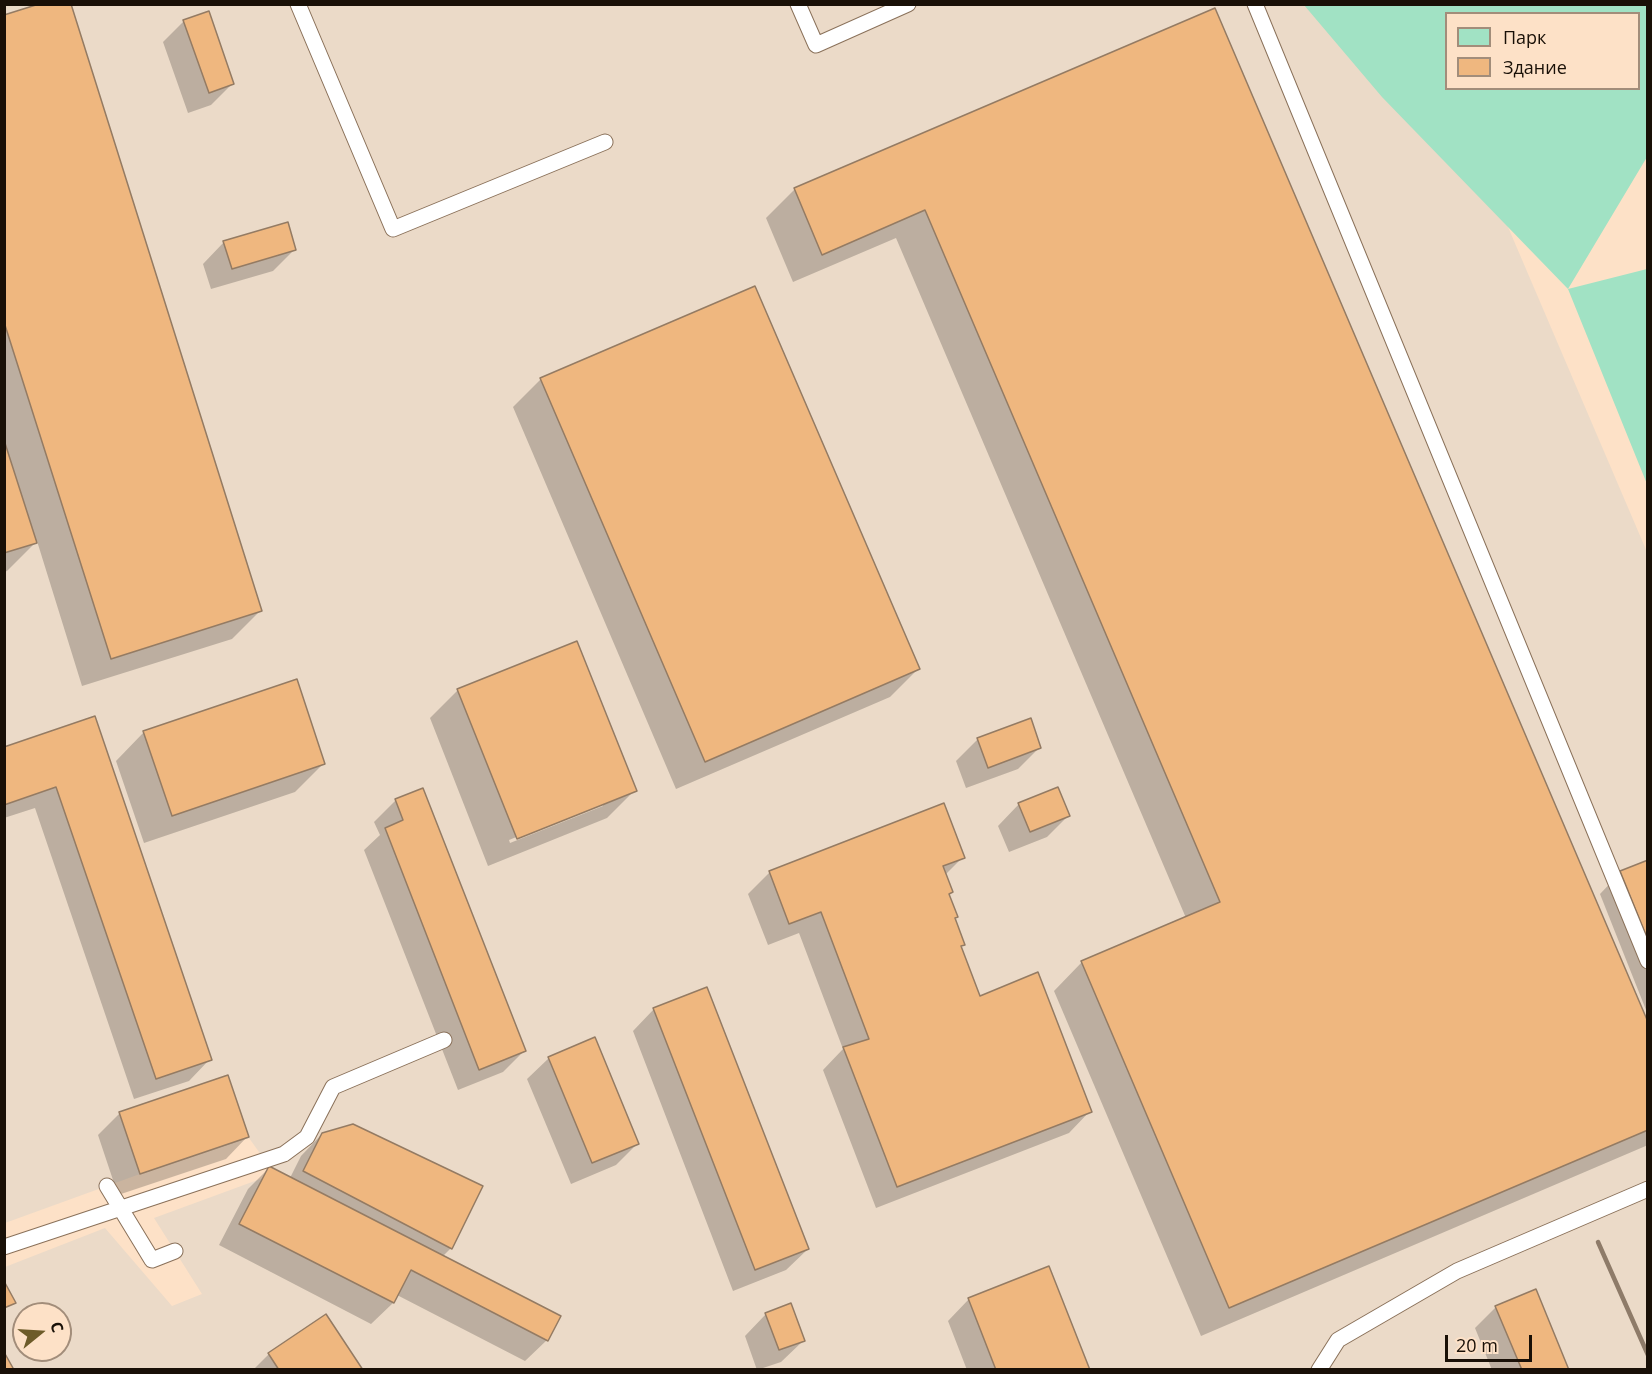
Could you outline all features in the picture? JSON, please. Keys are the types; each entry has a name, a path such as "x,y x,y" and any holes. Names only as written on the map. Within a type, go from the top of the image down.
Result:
{"lane":[{"path":"298,4 393,229 605,142"},
{"path":"798,4 816,45 908,4"},
{"path":"1255,4 1647,961"},
{"path":"4,1247 284,1154 307,1137 333,1088 444,1040"},
{"path":"107,1186 152,1260 175,1251"},
{"path":"1319,1370 1338,1340 1457,1271 1647,1189"}],"shaded area":[{"path":"5,5 1413,5 1445,90 1449,90 1647,552 1647,1369 5,1369 5,1267 105,1228 172,1306 202,1294 154,1218 263,1178 269,1166 249,1138 140,1174 5,1223"}],"green space":[{"path":"1304,5 1647,5 1647,157 1568,289 1382,97"},
{"path":"1647,269 1647,484 1568,289"}],"building":[{"path":"39,4 71,4 262,611 111,659 4,322 4,15"},
{"path":"1215,8 1648,1022 1648,1130 1229,1308 1081,961 1220,902 925,210 822,255 794,188"},
{"path":"209,11 234,84 209,93 183,20"},
{"path":"288,222 296,250 232,269 223,241"},
{"path":"755,286 920,669 705,762 540,378"},
{"path":"4,440 37,543 4,553"},
{"path":"577,641 637,791 517,839 457,689"},
{"path":"297,679 325,764 172,816 143,731"},
{"path":"95,716 212,1060 156,1079 56,787 4,805 4,747"},
{"path":"1031,718 1041,748 988,768 977,738"},
{"path":"1058,787 1070,816 1030,832 1018,803"},
{"path":"423,788 526,1051 479,1070 385,828 403,820 395,799"},
{"path":"944,803 965,858 943,866 953,892 949,894 965,945 961,946 980,996 1038,972 1092,1112 897,1187 843,1047 869,1039 821,912 789,924 769,871"},
{"path":"1648,860 1648,940 1620,871"},
{"path":"707,987 809,1249 755,1270 653,1008"},
{"path":"595,1037 639,1144 592,1163 548,1057"},
{"path":"228,1075 249,1137 140,1174 119,1112"},
{"path":"353,1124 483,1186 452,1249 303,1171 322,1133"},
{"path":"269,1166 561,1316 548,1341 411,1270 394,1303 239,1224"},
{"path":"1049,1266 1090,1370 996,1370 968,1298"},
{"path":"4,1281 15,1302 4,1308"},
{"path":"1536,1289 1569,1370 1522,1370 1495,1306"},
{"path":"791,1303 805,1341 779,1350 765,1313"},
{"path":"326,1314 363,1370 279,1370 268,1353"},
{"path":"4,1352 13,1368 10,1370 4,1370"}],"railway":[{"path":"1598,1242 1648,1355"}]}
